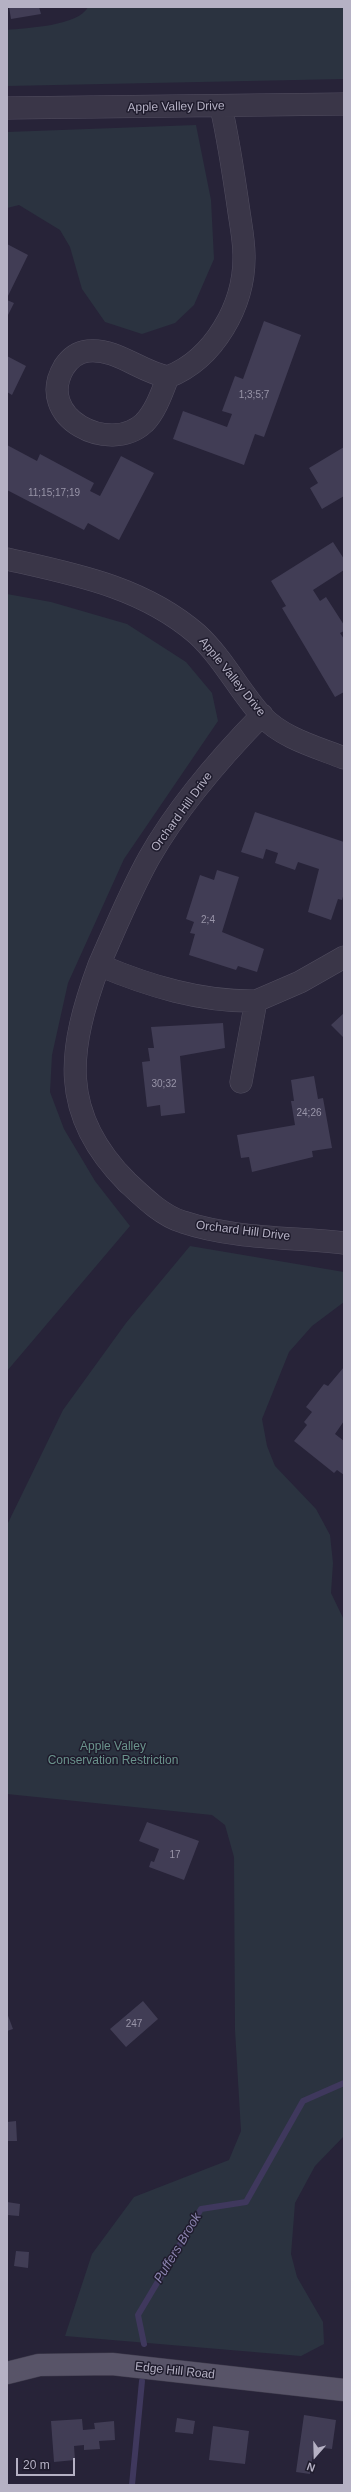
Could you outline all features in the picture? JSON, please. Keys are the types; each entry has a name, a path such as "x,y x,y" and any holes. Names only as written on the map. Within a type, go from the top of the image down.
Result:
{"main road":[{"name":"Edge Hill Road","path":"7,2373 39,2365 112,2364 344,2390"}],"street":[{"name":"Apple Valley Drive","path":"7,108 221,107 344,104"},
{"path":"168,377 160,397 146,420 132,430 118,433 105,433 83,427 62,412 56,394 59,379 69,359 78,353 88,350 112,354 140,369 168,377 192,366 225,327 242,280 244,255 232,156 221,107"},
{"name":"Apple Valley Drive","path":"7,559 94,579 129,592 165,612 196,634 217,656 262,715 287,734 344,758"},
{"name":"Orchard Hill Drive","path":"262,715 214,767 167,828 132,890 99,965 80,1025 75,1051 74,1074 83,1119 116,1170 143,1196 182,1222 237,1233 344,1243"},
{"path":"99,965 134,980 177,992 224,1000 256,1001 305,980 344,957"},
{"path":"241,1082 256,1001"}],"green space":[{"path":"88,7 344,7 344,79 7,86 7,30 39,27 63,22 83,13"},
{"path":"196,125 211,200 214,259 194,305 175,323 142,334 105,322 82,289 70,247 60,230 19,205 7,208 7,132"},
{"path":"7,594 51,602 127,624 186,662 212,693 218,721 124,859 68,983 52,1055 50,1092 64,1129 95,1181 130,1226 7,1371"},
{"name":"Apple Valley Conservation Restriction","path":"190,1246 344,1272 344,1302 312,1326 289,1352 262,1419 267,1446 275,1466 316,1509 330,1535 333,1563 331,1593 344,1620 344,2136 315,2166 295,2203 291,2254 297,2277 323,2322 324,2344 301,2356 65,2336 92,2254 134,2197 229,2160 241,2131 235,2030 234,1857 225,1825 212,1815 7,1794 7,1525 63,1410 126,1323"}],"building":[{"path":"9,7 39,7 41,14 11,19"},
{"path":"7,244 28,255 7,298"},
{"path":"7,300 14,303 7,317"},
{"path":"264,321 301,335 264,437 255,434 244,465 173,439 183,411 227,427 232,414 222,411 235,376 243,379"},
{"path":"7,356 26,366 12,395 7,392"},
{"path":"7,445 37,461 40,454 94,483 90,491 100,496 121,456 154,473 119,540 88,523 84,530 7,490"},
{"path":"344,447 344,496 322,509 310,488 318,483 309,468"},
{"path":"333,542 344,559 344,570 313,590 320,601 326,597 344,625 344,631 340,633 344,639 344,692 335,697 282,608 286,606 271,581"},
{"path":"255,812 344,842 344,893 342,900 338,899 331,920 308,912 319,869 298,862 295,870 275,863 278,853 266,849 263,859 241,852"},
{"path":"217,870 239,877 222,932 264,949 257,972 238,966 236,970 189,955 195,934 190,933 194,922 186,919 200,875 214,880"},
{"path":"344,1013 344,1038 331,1025"},
{"path":"223,1023 225,1048 180,1056 185,1113 161,1116 160,1105 147,1107 142,1062 150,1061 148,1048 154,1048 151,1027"},
{"path":"314,1076 318,1099 323,1098 332,1148 312,1151 313,1157 252,1172 249,1157 241,1158 237,1135 295,1125 291,1101 294,1101 291,1080"},
{"path":"344,1367 344,1421 335,1434 344,1441 344,1475 337,1470 334,1473 294,1441 307,1425 304,1422 312,1412 306,1407 324,1384 328,1386"},
{"path":"147,1822 199,1841 184,1880 149,1867 151,1861 154,1862 159,1849 139,1841"},
{"path":"143,2001 158,2019 126,2047 110,2029"},
{"path":"7,2013 13,2029 7,2031"},
{"path":"16,2121 17,2141 7,2141 7,2122"},
{"path":"7,2202 20,2204 19,2216 7,2215"},
{"path":"16,2251 29,2252 28,2268 14,2266"},
{"path":"304,2415 336,2420 332,2449 314,2447 310,2474 296,2472"},
{"path":"177,2418 195,2421 193,2434 175,2432"},
{"path":"82,2419 83,2430 95,2429 94,2423 114,2421 115,2440 99,2441 100,2449 84,2450 84,2445 74,2446 75,2460 54,2462 51,2421"},
{"path":"213,2426 249,2431 245,2464 209,2460"}],"waterway":[{"name":"Puffers Brook","path":"144,2344 138,2315 201,2209 246,2202 303,2101 344,2083"},
{"name":"Puffers Brook","path":"132,2485 142,2381"}]}
